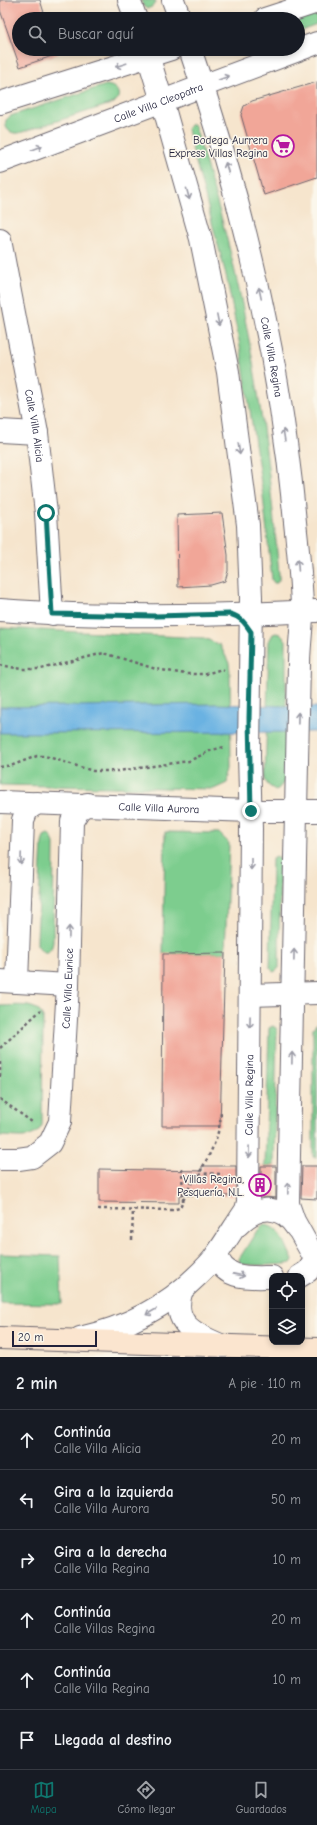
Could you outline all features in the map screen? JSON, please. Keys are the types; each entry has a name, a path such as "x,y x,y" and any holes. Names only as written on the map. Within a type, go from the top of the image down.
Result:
{"main road":[{"path":"0,1338 317,1349"}],"street":[{"path":"129,0 133,12"},
{"path":"173,0 177,12"},
{"path":"286,12 317,2"},
{"name":"Calle Villa Cleopatra","path":"305,48 317,44"},
{"path":"0,103 138,56"},
{"path":"148,56 162,101 200,239 228,372 261,613"},
{"name":"Calle Villa Regina","path":"72,1340 104,1333 135,1321 168,1302 182,1290 217,1254 246,1210 248,1175 250,995 278,811 298,757 299,673 309,612 289,469 264,316 245,228 203,86 192,56"},
{"name":"Calle Villa Cleopatra","path":"0,162 284,56"},
{"name":"Calle Villa Alicia","path":"1,246 36,433 46,513 52,614"},
{"path":"0,431 36,433"},
{"path":"0,610 52,614 155,616 309,612"},
{"name":"Calle Villa Regina","path":"261,613 251,670 249,755 278,811 293,994 288,1204 290,1212 316,1261"},
{"path":"4,802 19,812 23,820"},
{"name":"Calle Villa Aurora","path":"4,802 278,811"},
{"path":"68,985 9,982 23,820 27,810 45,803 63,809 72,821 82,807 88,804"},
{"name":"Calle Villa Eunice","path":"48,1143 60,1122 62,1110 68,985 72,821"},
{"path":"250,995 317,993"},
{"path":"0,1159 32,1157 48,1143"},
{"path":"232,1232 251,1214 263,1210 272,1210 286,1215 302,1234"},
{"path":"217,1254 221,1265 233,1274 239,1276 269,1277"},
{"path":"305,1273 316,1261"},
{"path":"182,1290 178,1300 180,1318 196,1333 223,1346"},
{"path":"290,1348 300,1348 317,1343"}],"path":[{"path":"0,665 22,669 41,669 104,653 156,668 185,674 206,674 222,668 228,671"},
{"path":"0,767 13,766 37,756 46,756 93,771 118,771 188,761 212,750 226,747"},
{"path":"0,1048 68,985"},
{"path":"0,1062 0,1078"},
{"path":"0,1099 48,1143"},
{"path":"98,1209 173,1210 179,1208 217,1139 220,1126 221,1103"},
{"path":"182,1168 182,1203"},
{"path":"201,1170 202,1174"},
{"path":"196,1179 202,1174 248,1175"},
{"path":"132,1240 133,1209"}],"green space":[{"path":"141,0 155,0 156,2 154,6 147,9 143,6"},
{"path":"317,8 317,24 305,28 305,15"},
{"path":"106,85 113,87 118,91 117,100 114,103 19,133 10,132 6,126 6,120 10,116"},
{"path":"191,124 195,126 216,199 243,309 257,384 272,498 279,574 279,580 277,583 274,583 272,580 263,496 241,351 226,275 187,129"},
{"path":"0,628 204,638 220,645 229,663 230,672 231,767 227,783 214,789 0,785"},
{"path":"273,634 280,634 286,640 286,780 278,789 275,790 268,785 265,780 269,641"},
{"path":"165,832 219,833 229,843 225,953 163,954"},
{"path":"48,834 51,836 54,843 53,941 49,951 43,952 37,945 37,938 42,843 44,836"},
{"path":"276,856 280,859 279,968 274,972 270,968 272,859"},
{"path":"18,1005 31,1007 41,1013 43,1018 42,1125 39,1130 29,1136 0,1136 0,1006"},
{"path":"317,1023 317,1157 313,1157 313,1028"},
{"path":"273,1026 277,1029 274,1166 265,1166 269,1028"},
{"path":"264,1225 270,1226 279,1233 293,1260 291,1263 246,1265 240,1263 239,1259 256,1232"},
{"path":"0,1254 60,1256 62,1304 0,1303"}],"water":[{"path":"216,704 317,707 317,732 0,733 0,707"}],"building":[{"path":"0,0 40,0 44,12 12,12 12,44 0,10"},
{"path":"16,56 52,56 20,67"},
{"name":"Bodega Aurrera Express Villas Regina","path":"317,82 317,177 264,195 241,115 244,106 252,101"},
{"path":"222,513 228,555 228,571 225,581 211,585 178,587 177,515"},
{"path":"225,953 220,1126 162,1126 163,954"},
{"path":"202,1166 236,1166 236,1196 179,1195 179,1203 99,1202 99,1169 202,1171"},
{"path":"261,1166 276,1166 276,1198 261,1197"},
{"path":"302,1166 317,1166 317,1199 301,1198"}],"place":[{"name":"Bodega Aurrera Express Villas Regina","path":"283,146"},
{"name":"Villas Regina, Pesquería, N.L.","path":"260,1185"}],"route":[{"path":"46,513 52,614 155,616 230,614 244,621 251,632 249,719 251,811"}]}
